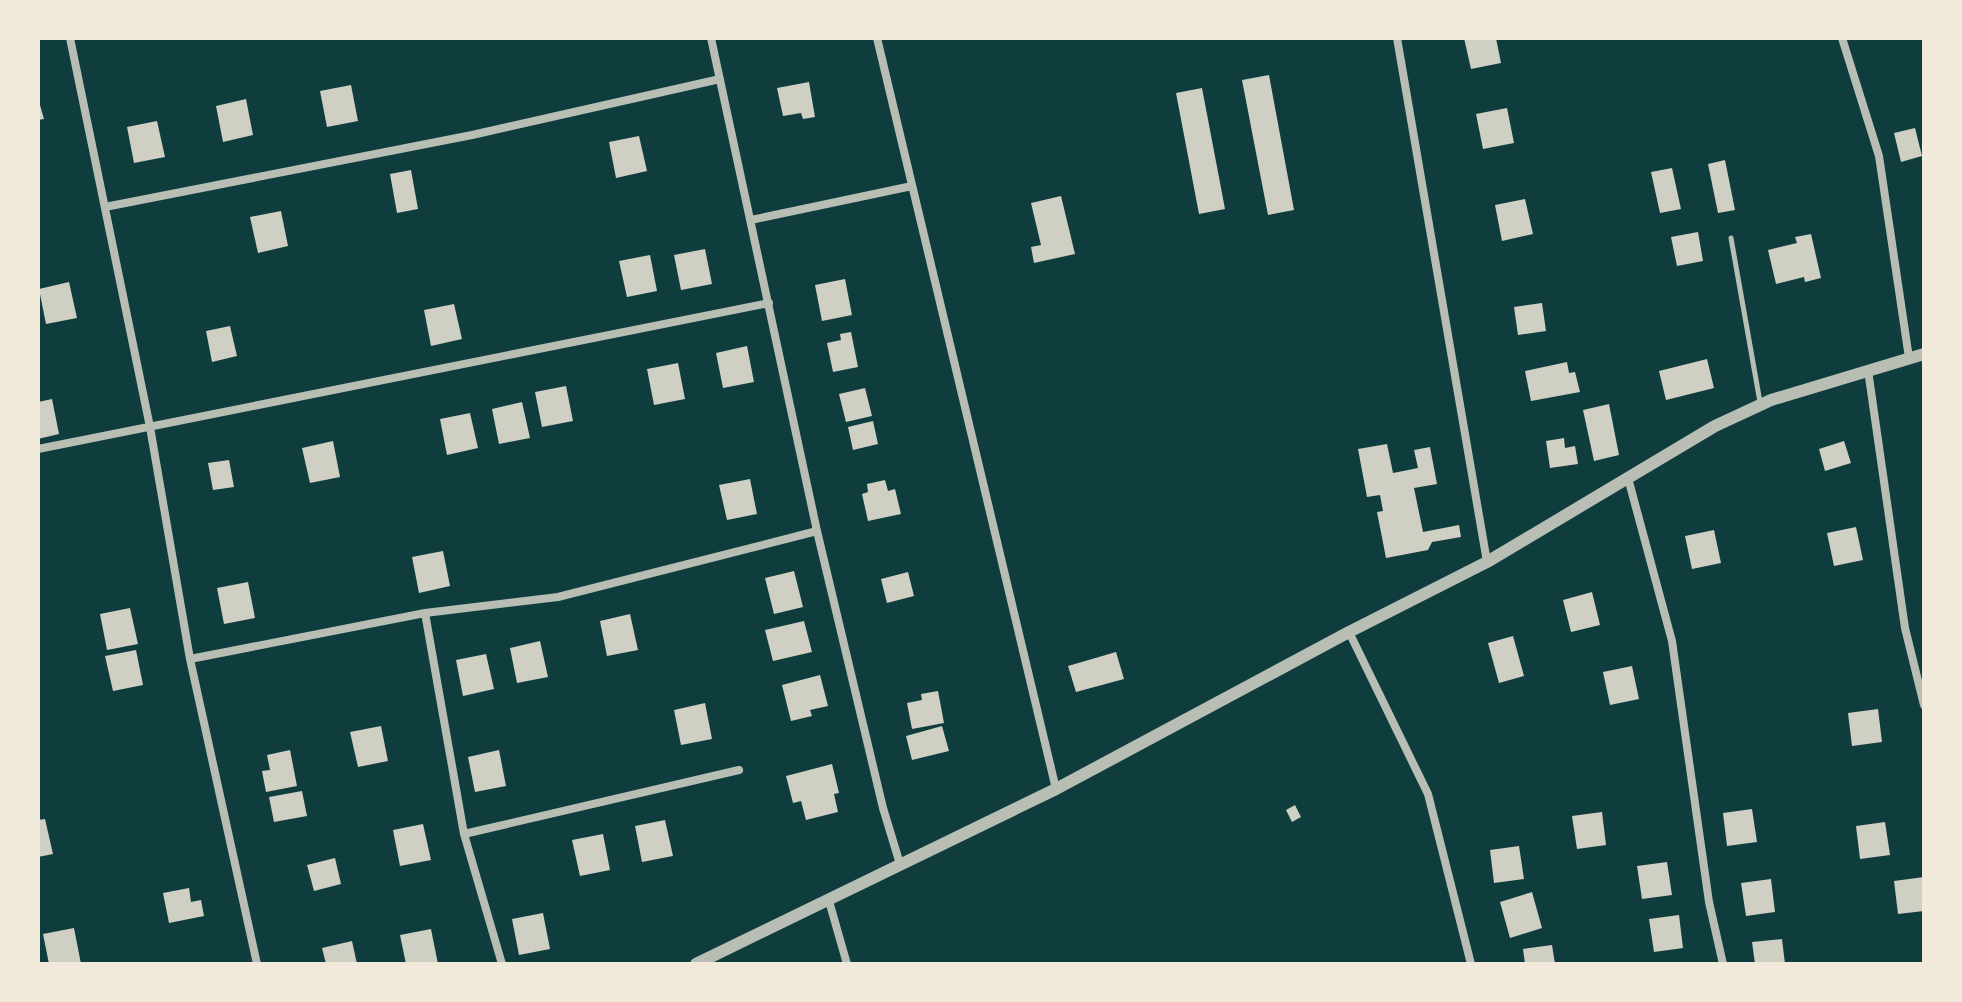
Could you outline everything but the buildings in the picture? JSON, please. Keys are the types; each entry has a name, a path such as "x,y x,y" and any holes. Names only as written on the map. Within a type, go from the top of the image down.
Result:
{"street":[{"path":"70,38 150,427 190,659 257,964"},
{"path":"711,38 817,531 883,808 900,864"},
{"path":"877,38 1056,789"},
{"path":"1397,38 1487,562"},
{"path":"1842,38 1879,156 1909,358"},
{"path":"105,207 472,135 720,79"},
{"path":"751,220 912,186"},
{"path":"38,449 769,303"},
{"path":"696,964 1056,789 1487,562 1715,426 1760,405 1924,354"},
{"path":"1868,370 1905,628 1924,705"},
{"path":"1628,478 1672,641 1709,902 1723,964"},
{"path":"190,659 425,613 558,597 817,531"},
{"path":"425,613 464,834 502,964"},
{"path":"1349,632 1428,794 1471,964"},
{"path":"464,834 739,770"},
{"path":"829,901 847,964"}],"lane":[{"path":"1731,238 1760,405"}]}
